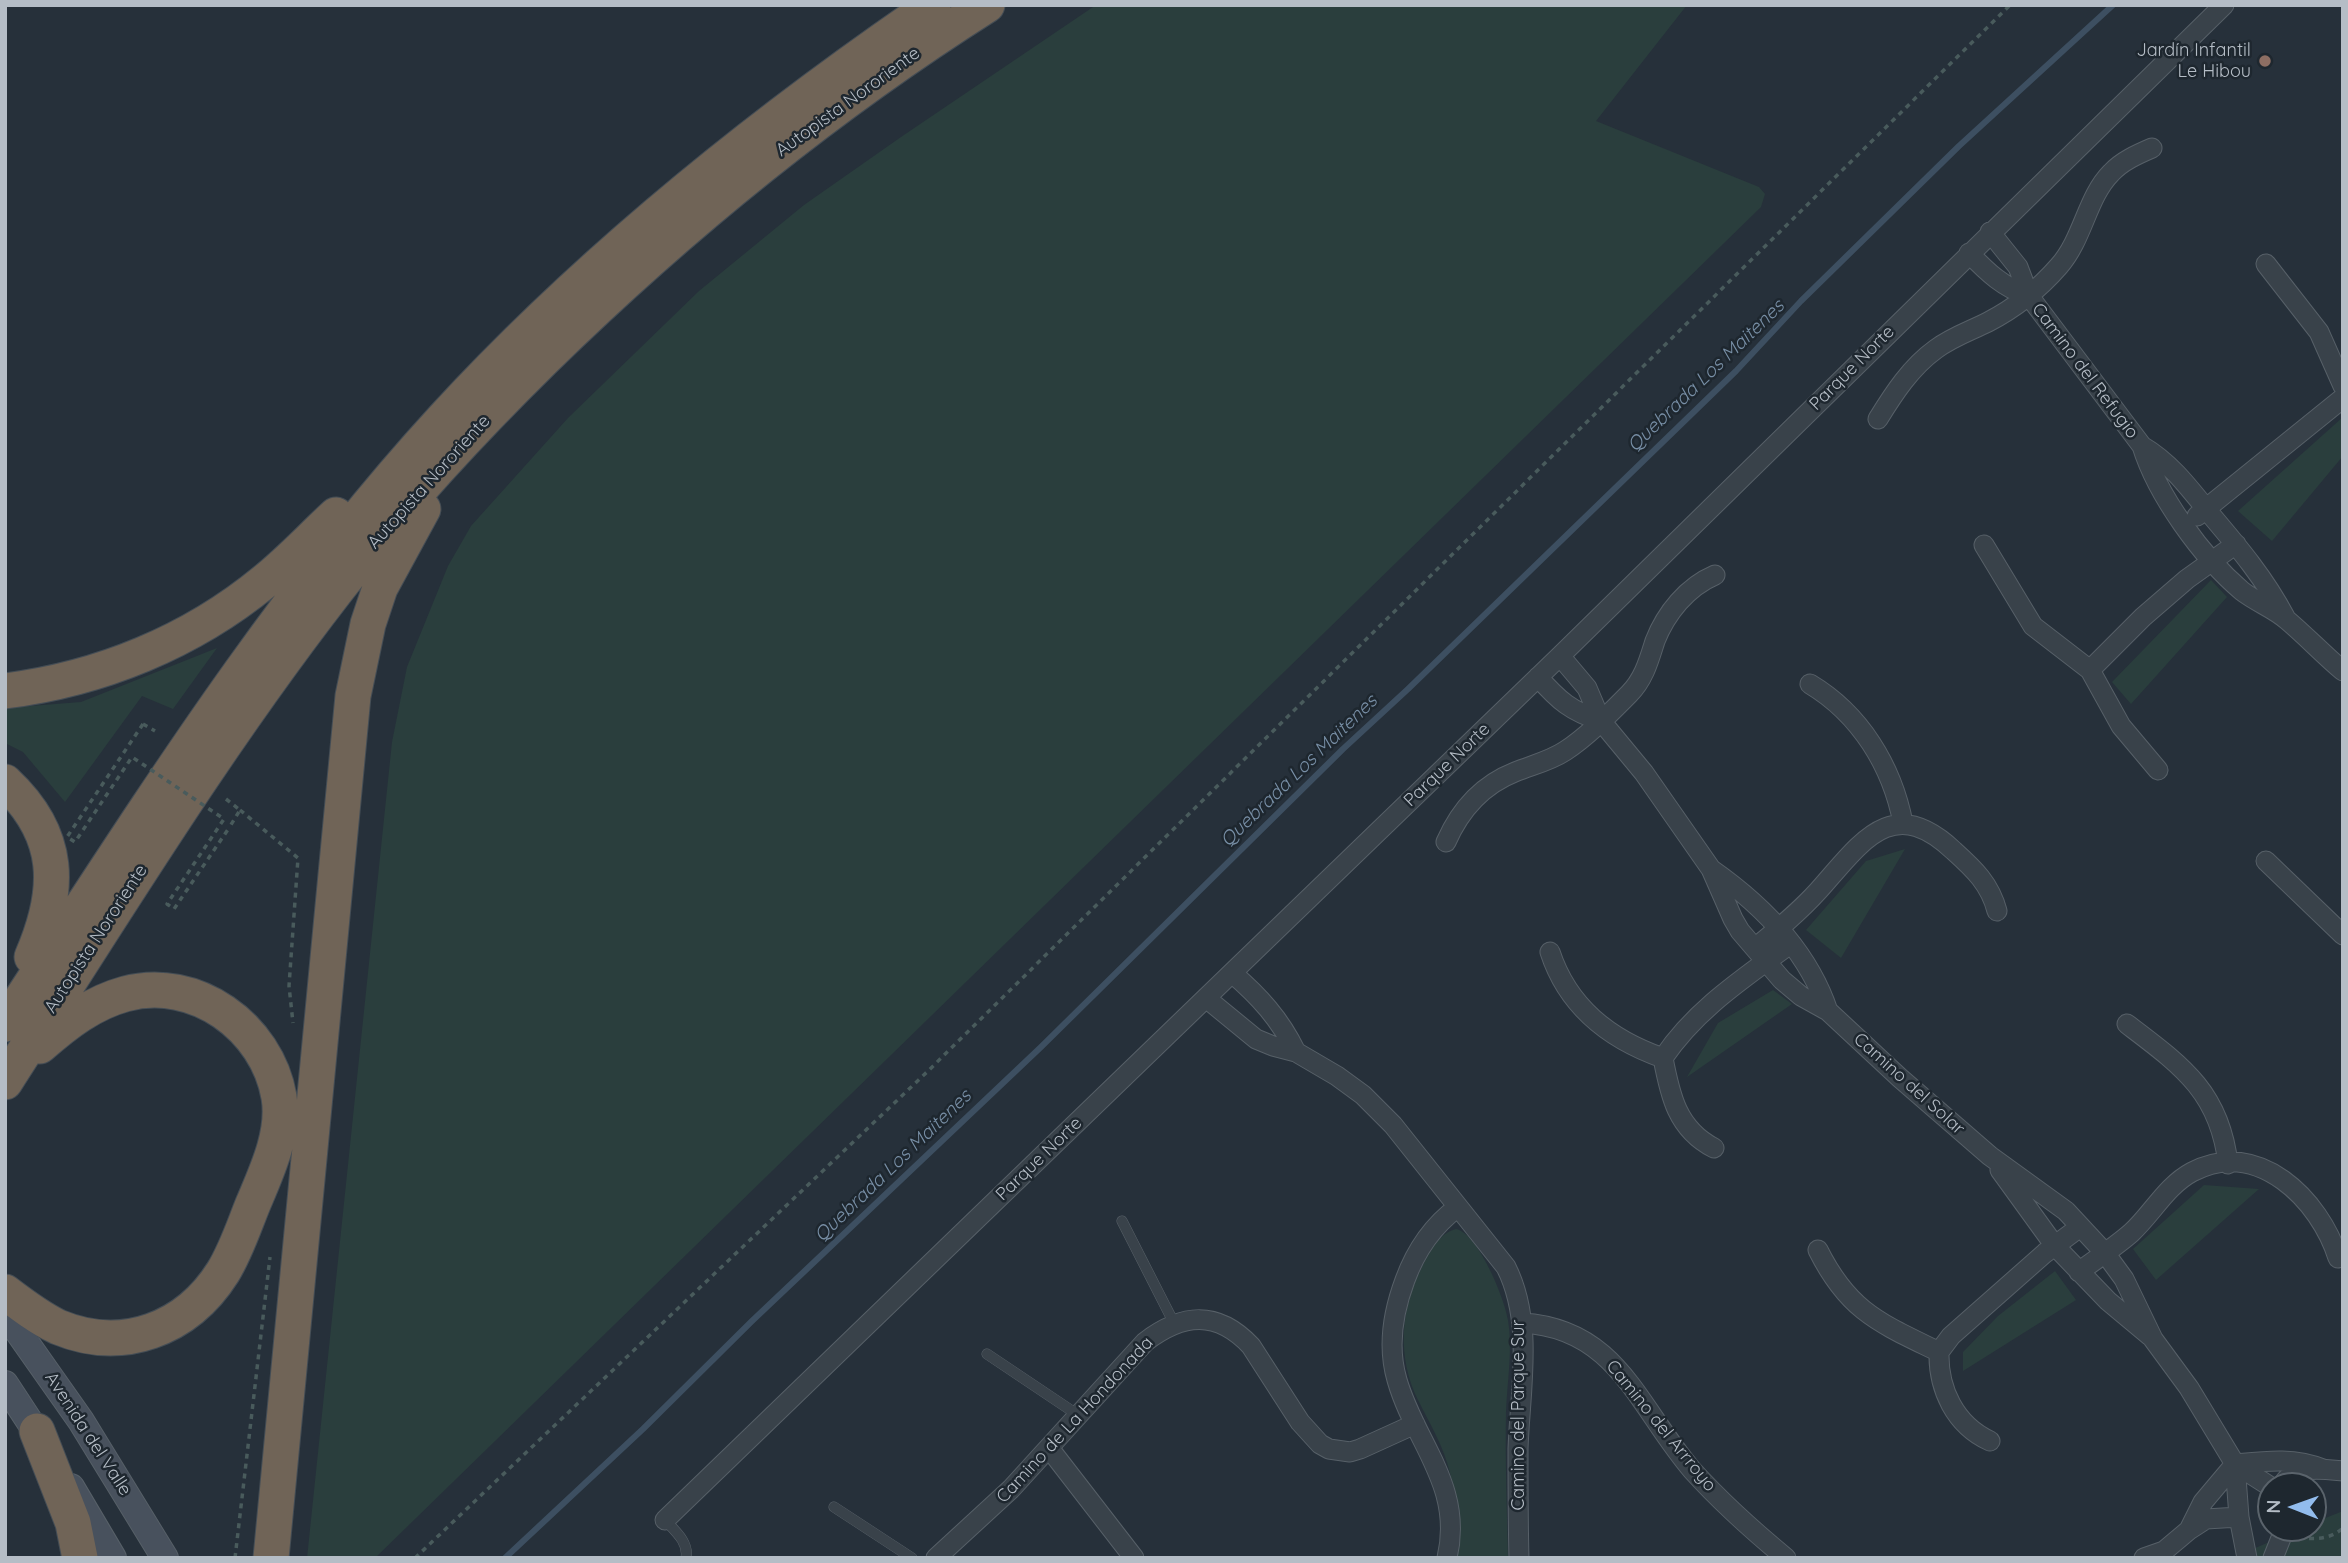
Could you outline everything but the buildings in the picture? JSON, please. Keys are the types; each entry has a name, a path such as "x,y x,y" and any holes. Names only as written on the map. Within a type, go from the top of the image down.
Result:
{"highway":[{"name":"Autopista Nororiente","path":"5,1024 191,741 268,633 322,562 442,419 557,305 684,190 784,111 933,5"},
{"name":"Autopista Nororiente","path":"8,1077 166,831 258,697 354,567 413,496 484,419 592,312 723,197 838,106 987,5"},
{"path":"5,691 63,681 106,669 153,651 219,615 281,568 442,419"},
{"path":"271,1558 348,736 361,654 380,589 394,561 424,508 484,419"},
{"path":"5,782 19,795 36,820 50,852 52,874 51,899 44,927 5,1012"},
{"path":"5,1292 60,1328 98,1338 120,1338 172,1324 202,1300 225,1269 270,1164 280,1117 279,1097 272,1074 254,1040 243,1027 215,1006 180,993 144,990 111,998 94,1006 64,1025 8,1077"},
{"path":"37,1432 73,1523 80,1558"}],"street":[{"name":"Parque Norte","path":"665,1520 1560,656 2224,5"},
{"name":"Camino del Refugio","path":"1878,419 1902,383 1934,350 2029,296 2061,264 2104,181 2119,166 2152,148"},
{"name":"Camino del Refugio","path":"1990,232 2018,267 2029,296 2142,446 2174,471 2236,544 2259,572 2285,617 2343,671"},
{"name":"Camino del Refugio","path":"1969,254 1998,281 2029,296"},
{"path":"2266,264 2319,332 2343,386"},
{"path":"2185,526 2343,398"},
{"name":"Camino del Refugio","path":"2142,446 2158,486 2213,561 2240,589 2268,609 2285,617"},
{"path":"2090,670 2143,617 2187,579 2236,544"},
{"path":"1984,545 2033,626 2090,670 2121,726 2158,770"},
{"path":"1446,842 1462,812 1485,788 1566,751 1601,721 1637,685 1644,674 1662,626 1677,605 1699,584 1715,576"},
{"name":"Camino del Solar","path":"1560,656 1587,688 1601,721 1644,773 1711,869 1732,919 1760,955 1792,989 1828,1011 1990,1156 2050,1199 2105,1253 2132,1292 2153,1339 2196,1398 2235,1464 2239,1517 2247,1558"},
{"name":"Camino del Solar","path":"1538,677 1567,706 1601,721"},
{"path":"1810,684 1835,702 1873,745 1894,787 1903,823"},
{"path":"1714,1148 1697,1138 1679,1116 1669,1090 1663,1058 1706,1007 1760,955 1784,936 1819,890 1858,846 1877,833 1903,823 1920,826 1940,837 1984,880 1997,911"},
{"path":"2266,861 2343,935"},
{"name":"Camino del Solar","path":"1711,869 1749,897 1784,936 1811,972 1828,1011"},
{"path":"1550,952 1566,989 1586,1014 1629,1044 1663,1058"},
{"path":"1232,973 1268,1007 1287,1032 1296,1052"},
{"name":"Camino del Parque Sur","path":"1206,998 1256,1039 1296,1052 1350,1085 1379,1110 1491,1245 1506,1267 1517,1293 1522,1323 1518,1451 1519,1558"},
{"path":"2127,1024 2177,1063 2211,1103 2224,1134 2228,1164"},
{"name":"Camino del Solar","path":"1990,1156 2055,1246 2108,1301 2153,1339"},
{"path":"2079,1272 2132,1233 2180,1180 2193,1171 2228,1164 2262,1169 2290,1184 2326,1226 2338,1258"},
{"path":"1447,1558 1450,1520 1446,1490 1401,1390 1392,1346 1395,1310 1407,1273 1423,1243 1440,1221 1458,1207"},
{"path":"1990,1441 1970,1429 1956,1413 1939,1377 1939,1352 1951,1336 2080,1227"},
{"path":"1818,1250 1835,1281 1863,1311 1890,1329 1939,1352"},
{"name":"Avenida del Valle","path":"5,1313 81,1421 165,1558"},
{"name":"Camino de La Hondonada","path":"936,1558 1011,1489 1145,1342 1174,1324 1194,1319 1208,1320 1242,1336 1300,1422 1320,1444 1329,1449 1350,1452 1415,1424"},
{"name":"Camino del Arrroyo","path":"1522,1323 1550,1326 1568,1332 1600,1351 1624,1377 1691,1469 1734,1513 1786,1558"},
{"path":"5,1384 113,1558"},
{"path":"1049,1448 1134,1558"},
{"path":"2189,1530 2203,1502 2235,1464 2279,1460 2309,1463 2333,1470"},
{"name":"Camino del Solar","path":"2235,1464 2257,1477"},
{"path":"2295,1472 2333,1470"},
{"path":"2144,1558 2164,1552 2206,1519 2239,1517"}],"lane":[{"path":"1122,1221 1174,1324"},
{"path":"987,1354 1078,1415"},
{"path":"834,1507 912,1558"},
{"path":"665,1520 684,1542 687,1549 686,1558"}],"path":[{"path":"415,1558 927,1072 2010,5"},
{"path":"155,731 143,724 67,837 75,842 132,757 223,819 167,904 174,909 240,810 226,799"},
{"path":"2327,1537 2343,1528"}],"green space":[{"path":"1096,5 1687,5 1596,121 1759,187 1765,194 1761,207 375,1558 307,1558 392,742 407,667 448,566 471,526 568,418 699,291 804,205"},
{"path":"2343,417 2343,456 2272,541 2238,511"},
{"path":"2211,580 2227,597 2131,704 2112,682"},
{"path":"217,648 173,709 142,696 65,802 23,752 5,743 5,708 81,702"},
{"path":"1905,849 1841,958 1806,930 1866,861"},
{"path":"1773,990 1792,1004 1687,1077 1718,1023"},
{"path":"2204,1185 2259,1189 2156,1280 2133,1249"},
{"path":"1456,1229 1473,1242 1489,1268 1502,1297 1508,1320 1508,1558 1456,1558 1457,1526 1453,1484 1440,1445 1411,1384 1404,1350 1406,1317 1415,1283 1436,1244"},
{"path":"2055,1271 2076,1300 1963,1371 1963,1352 1998,1316"},
{"path":"2343,1511 2343,1558 2232,1558 2269,1542 2327,1542 2327,1517"}],"waterway":[{"name":"Quebrada Los Maitenes","path":"505,1558 1041,1047 1343,749 1736,371 1801,301 1959,146 2113,5"}],"place":[{"name":"Jardín Infantil Le Hibou","path":"2265,61"}]}
